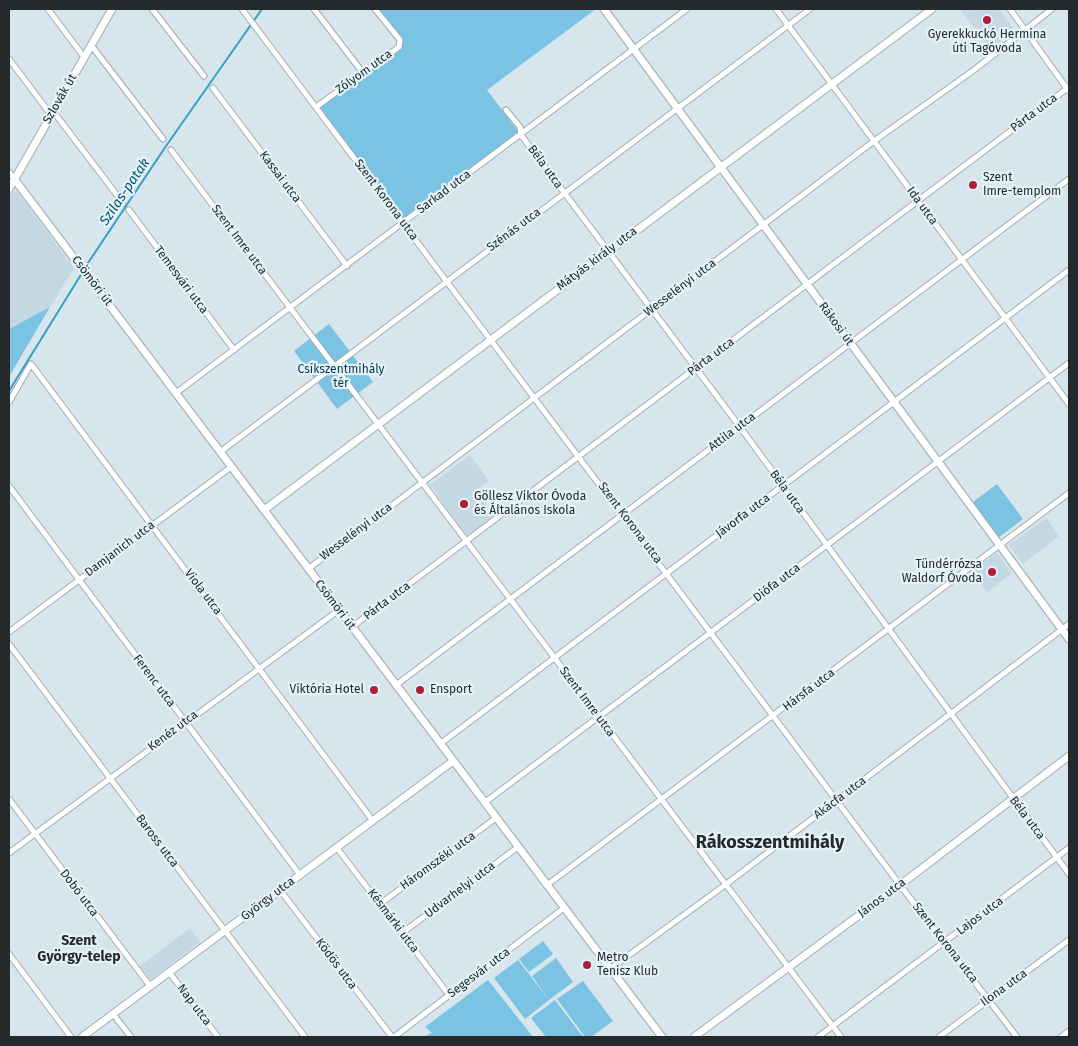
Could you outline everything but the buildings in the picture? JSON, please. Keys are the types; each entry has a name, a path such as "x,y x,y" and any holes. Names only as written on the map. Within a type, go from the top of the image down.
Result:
{"main road":[{"name":"Szlovák út","path":"9,189 112,9"},
{"name":"Rákosi út","path":"604,9 1069,639"},
{"name":"Mátyás király utca","path":"264,510 932,9"},
{"name":"Csömöri út","path":"15,180 662,1037"},
{"name":"János utca","path":"694,1037 900,885 1069,756"},
{"name":"György utca","path":"82,1037 453,761"}],"street":[{"path":"48,9 84,57"},
{"path":"152,9 204,76"},
{"name":"Szent Korona utca","path":"242,9 490,340 668,573 900,885 1017,1037"},
{"path":"314,9 363,73"},
{"name":"Zólyom utca","path":"316,107 397,49 400,43 398,37 375,9"},
{"name":"Sarkad utca","path":"176,393 687,9"},
{"name":"Ida utca","path":"776,9 1069,404"},
{"name":"Szénás utca","path":"220,452 810,9"},
{"path":"1010,9 1069,89"},
{"name":"Wesselényi utca","path":"308,569 874,141 974,70 1052,9"},
{"path":"91,45 163,139"},
{"path":"9,59 123,204"},
{"name":"Kassai utca","path":"214,88 347,266"},
{"name":"Párta utca","path":"352,627 918,200 1069,89"},
{"name":"Béla utca","path":"506,110 520,127 520,135 740,427 1069,874"},
{"name":"Szent Imre utca","path":"171,150 841,1037"},
{"name":"Csömöri út","path":"9,172 15,180"},
{"name":"Attila utca","path":"396,685 1069,179"},
{"name":"Temesvári utca","path":"129,210 234,350"},
{"name":"Jávorfa utca","path":"440,744 1069,270"},
{"name":"Diófa utca","path":"484,803 1069,363"},
{"name":"Viola utca","path":"9,402 31,364 373,821"},
{"name":"Damjanich utca","path":"9,632 231,467"},
{"name":"Ferenc utca","path":"9,486 300,875"},
{"name":"Hársfa utca","path":"547,886 1069,493"},
{"name":"Kenéz utca","path":"9,853 184,722 339,610"},
{"name":"Akácfa utca","path":"610,969 725,885 1069,624"},
{"name":"Baross utca","path":"9,644 305,1037"},
{"name":"Dobó utca","path":"9,799 150,986"},
{"name":"Háromszéki utca","path":"380,904 496,818"},
{"name":"Udvarhelyi utca","path":"402,933 518,847"},
{"name":"Késmárki utca","path":"337,848 449,995"},
{"name":"Lajos utca","path":"818,1037 1069,848"},
{"name":"Ködös utca","path":"280,890 393,1037"},
{"name":"Segesvár utca","path":"393,1037 564,908"},
{"name":"Ilona utca","path":"938,1037 1069,940"},
{"path":"9,954 71,1037"},
{"name":"Nap utca","path":"169,972 218,1037"},
{"path":"113,1014 131,1037"},
{"path":"1060,1037 1069,1031"}],"shaded area":[{"name":"Gyerekkuckó Hermina úti Tagóvoda","path":"960,9 999,9 1015,31 990,49"},
{"path":"17,191 75,270 71,273 50,307 9,329 9,195"},
{"name":"Göllesz Viktor Óvoda és Általános Iskola","path":"470,455 489,481 475,491 494,516 467,536 430,485"},
{"path":"1046,518 1059,536 1023,564 1009,545"},
{"name":"Tündérrózsa Waldorf Óvoda","path":"997,553 1012,573 987,592 972,572"},
{"path":"190,928 200,942 150,980 140,966"}],"green space":[{"path":"375,9 596,9 487,90 521,135 403,223 316,107 397,49 400,43"},
{"path":"50,307 9,377 9,329"},
{"name":"Csíkszentmihály tér","path":"329,324 373,382 337,409 294,351"},
{"path":"997,484 1023,519 998,538 973,502"},
{"path":"543,941 553,954 529,972 519,959"},
{"path":"556,958 573,982 549,1000 532,976"},
{"path":"518,960 549,1000 525,1019 494,978"},
{"path":"488,980 533,1037 436,1037 434,1035 434,1037 423,1037 432,1033 425,1027"},
{"path":"583,981 613,1021 591,1037 585,1037 557,999"},
{"path":"555,1000 583,1037 546,1037 531,1018"}],"waterway":[{"name":"Szilas-patak","path":"84,269 166,146 262,9"},
{"name":"Szilas-patak","path":"9,391 82,273"}],"place":[{"name":"Gyerekkuckó Hermina úti Tagóvoda","path":"987,20"},
{"name":"Szent Imre-templom","path":"973,185"},
{"name":"Göllesz Viktor Óvoda és Általános Iskola","path":"464,504"},
{"name":"Tündérrózsa Waldorf Óvoda","path":"992,572"},
{"name":"Viktória Hotel","path":"374,690"},
{"name":"Ensport","path":"420,690"},
{"name":"Metro Tenisz Klub","path":"587,965"}],"district":[{"name":"Rákosszentmihály","path":"770,843"},
{"name":"Szent György-telep","path":"79,950"}]}
